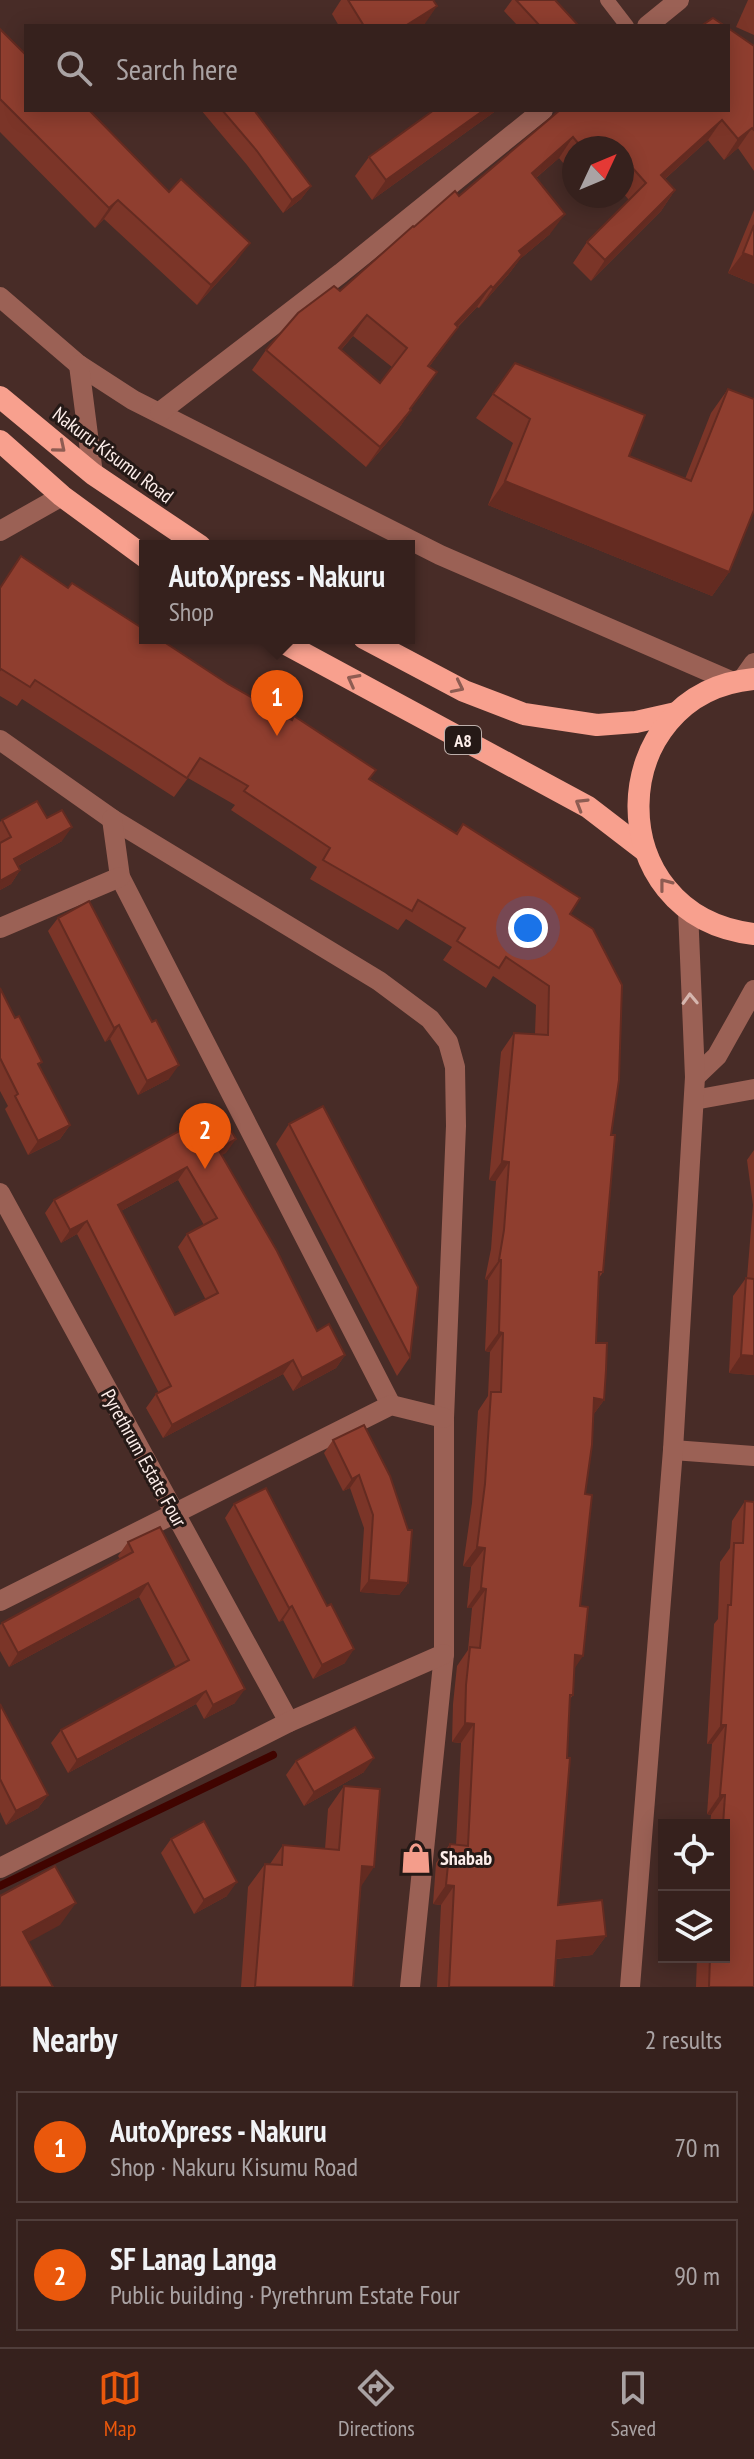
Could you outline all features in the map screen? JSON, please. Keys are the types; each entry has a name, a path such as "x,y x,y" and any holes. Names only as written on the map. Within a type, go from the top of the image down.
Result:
{"highway":[{"name":"Nakuru-Kisumu Road","path":"0,397 93,474 191,540"},
{"path":"0,441 62,496 139,553"},
{"name":"A8","path":"286,644 588,807 644,850"},
{"name":"A8","path":"375,644 464,691 524,714 597,725 636,722 676,713"},
{"name":"A8","path":"746,676 702,694 676,713 648,753 637,802 644,850 662,883 688,910 730,931 754,934"}],"street":[{"path":"649,24 679,0"},
{"path":"160,412 353,263 541,112"},
{"path":"0,297 79,365 133,400 411,540"},
{"path":"79,365 93,474"},
{"path":"0,531 62,496"},
{"path":"415,542 440,555 746,676"},
{"path":"0,740 112,819 379,981 430,1019 448,1042 455,1067 456,1126 444,1418 444,1654 410,1987"},
{"path":"112,819 120,877 391,1405"},
{"path":"0,928 120,877"},
{"path":"630,1987 673,1450 694,1100 688,910"},
{"path":"695,1077 717,1056 754,990"},
{"path":"694,1100 754,1089"},
{"name":"Pyrethrum Estate Four","path":"0,1193 289,1722"},
{"path":"0,1601 391,1405 444,1418"},
{"path":"673,1450 754,1456"},
{"path":"0,1868 289,1722 444,1654"}],"lane":[{"path":"607,0 625,24"}],"building":[{"path":"348,0 433,0 437,6 408,24 363,24"},
{"path":"516,0 555,0 577,24 538,24"},
{"path":"713,18 722,24 704,24"},
{"path":"0,29 24,53 24,112 91,112 169,192 181,179 250,243 211,285 118,200 109,208 0,99"},
{"path":"730,29 754,46 754,130 752,128 738,139 722,120 661,175 675,190 605,260 587,242 621,208 634,208 634,195 646,183 634,170 634,136 562,136 562,147 532,173 565,214 519,251 522,255 455,324 458,327 428,366 437,372 380,447 266,350 298,313 334,286 340,291 455,191 459,196 558,112 730,112","holes":["367,315 407,348 380,383 339,348"]},
{"path":"224,112 256,112 311,186 292,200"},
{"path":"431,112 481,112 386,180 369,157"},
{"path":"754,225 754,257 743,253"},
{"path":"515,363 645,415 629,456 691,481 728,389 754,399 754,510 729,572 505,481 530,419 493,394"},
{"path":"21,556 68,588 72,583 139,626 139,644 167,644 228,684 292,720 294,716 376,770 369,779 457,834 463,824 580,898 570,914 593,929 622,985 619,1080 611,1135 615,1135 603,1272 599,1272 596,1343 607,1343 604,1400 594,1398 585,1494 592,1495 580,1606 588,1607 583,1656 575,1655 573,1695 570,1695 567,1758 570,1758 558,1905 602,1900 606,1936 557,1941 554,1987 449,1987 454,1886 446,1885 450,1844 468,1846 474,1724 465,1723 466,1685 470,1647 480,1648 486,1589 481,1588 485,1548 477,1547 491,1392 501,1392 503,1333 499,1332 499,1260 509,1162 502,1161 514,1033 548,1035 549,986 506,957 499,968 457,941 465,928 418,900 412,911 323,860 330,848 244,791 248,786 200,758 187,778 35,680 30,687 0,670 0,588"},
{"path":"37,801 47,818 62,810 72,827 14,859 20,870 0,881 0,843 11,837 2,820"},
{"path":"89,901 152,1022 156,1020 179,1065 147,1081 119,1025 114,1028 58,918"},
{"path":"0,988 15,1018 19,1016 42,1062 38,1064 70,1125 38,1141 0,1058"},
{"path":"323,1106 418,1287 410,1357 289,1124"},
{"path":"219,1109 236,1139 218,1149 277,1251 317,1331 329,1324 345,1355 302,1378 293,1360 172,1425 156,1394 171,1386 87,1221 70,1230 54,1200","holes":["187,1167 217,1218 187,1234 218,1293 175,1315 118,1205"]},
{"path":"746,1278 754,1279 754,1356 741,1355"},
{"path":"364,1425 390,1476 408,1530 412,1530 408,1583 369,1580 373,1515 359,1475 352,1479 333,1440"},
{"path":"266,1488 327,1606 331,1604 354,1649 322,1665 234,1504"},
{"path":"745,1501 754,1502 754,1987 709,1987 710,1963 730,1963 730,1819 723,1819 725,1795 720,1795 726,1725 721,1725 734,1543 743,1543"},
{"path":"160,1527 245,1689 213,1705 206,1691 77,1760 61,1730 189,1660 148,1583 18,1653 2,1623 133,1552 128,1542"},
{"path":"0,1704 48,1795 16,1811 0,1779"},
{"path":"355,1727 374,1758 314,1792 296,1761"},
{"path":"344,1786 380,1789 374,1867 362,1866 353,1987 255,1987 265,1864 282,1865 283,1845 339,1850"},
{"path":"204,1821 237,1882 204,1900 171,1839"},
{"path":"55,1866 76,1903 23,1932 53,1987 0,1987 0,1896"}],"waterway":[{"path":"0,1886 273,1755"}],"place":[{"name":"AutoXpress - Nakuru","path":"277,736"},
{"name":"SF Lanag Langa","path":"205,1169"},
{"name":"Shabab","path":"416,1858"}]}
